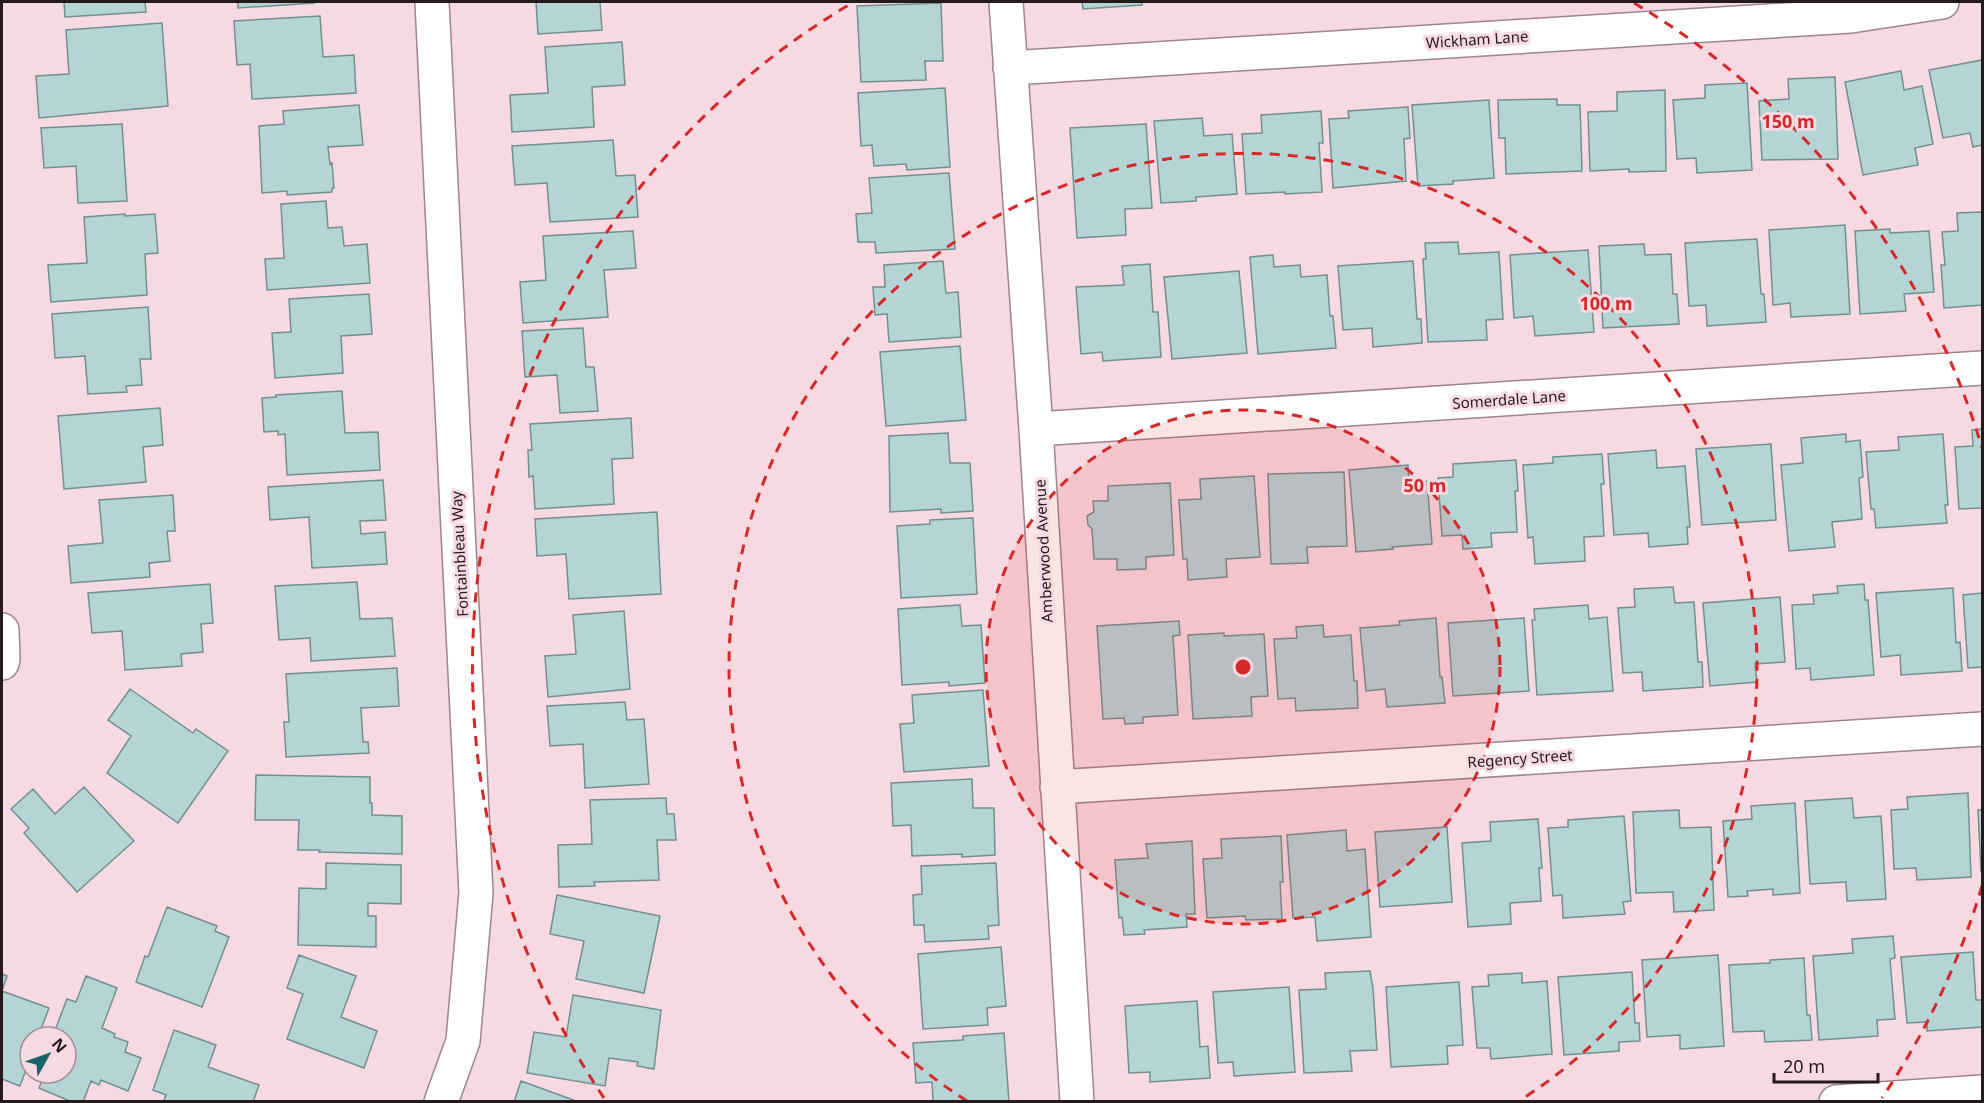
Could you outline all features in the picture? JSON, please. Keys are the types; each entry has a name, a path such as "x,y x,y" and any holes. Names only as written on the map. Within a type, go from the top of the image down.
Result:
{"street":[{"name":"Fontainbleau Way","path":"432,2 476,893 463,1041 441,1101"},
{"name":"Amberwood Avenue","path":"1006,2 1036,429 1077,1101"},
{"name":"Wickham Lane","path":"1010,68 1851,16 1942,2"},
{"name":"Somerdale Lane","path":"1036,429 1983,368"},
{"path":"2,630 2,663"},
{"name":"Regency Street","path":"1057,787 1983,729"},
{"path":"1836,1101 1983,1092"}],"building":[{"path":"64,2 145,2 146,12 65,17"},
{"path":"238,2 313,2 314,3 238,8"},
{"path":"536,2 600,2 602,30 538,34"},
{"path":"1082,2 1142,2 1142,5 1083,9"},
{"path":"941,3 943,61 925,61 926,80 861,82 857,6"},
{"path":"320,16 323,57 354,55 356,93 252,99 250,64 237,65 234,21"},
{"path":"162,23 168,106 39,118 36,76 69,74 66,30"},
{"path":"622,42 625,85 592,87 594,127 512,132 510,95 548,93 545,47"},
{"path":"1982,60 1982,145 1973,147 1970,133 1943,138 1929,70"},
{"path":"1901,71 1904,90 1922,86 1933,144 1915,148 1918,165 1863,175 1845,82"},
{"path":"1835,77 1838,159 1762,160 1759,101 1789,99 1788,79"},
{"path":"1747,83 1752,170 1697,173 1696,158 1677,159 1673,100 1705,98 1705,85"},
{"path":"945,88 950,167 907,170 906,164 874,166 872,145 861,146 858,93"},
{"path":"1665,90 1666,171 1629,172 1629,169 1590,171 1588,112 1617,111 1617,92"},
{"path":"1557,99 1557,105 1580,105 1582,171 1506,174 1505,138 1499,138 1498,100"},
{"path":"1489,100 1494,178 1418,186 1412,105"},
{"path":"359,105 363,145 328,147 330,164 332,163 334,188 332,192 287,195 287,191 262,193 259,126 284,124 283,111"},
{"path":"1408,107 1410,138 1404,139 1406,181 1333,188 1329,119 1349,118 1348,111"},
{"path":"1321,111 1323,143 1319,143 1322,192 1246,194 1242,134 1262,133 1261,115"},
{"path":"1202,118 1204,136 1232,134 1237,194 1196,197 1196,201 1161,203 1154,121"},
{"path":"122,124 127,201 78,203 76,166 44,168 41,128"},
{"path":"1146,124 1152,208 1125,209 1126,235 1077,238 1070,128"},
{"path":"613,140 616,176 635,175 638,217 550,222 547,183 515,185 512,146"},
{"path":"949,173 955,249 876,253 875,242 858,242 856,214 872,213 869,178"},
{"path":"326,201 328,228 342,227 344,246 367,244 370,283 267,290 265,259 284,258 281,204"},
{"path":"1982,212 1982,305 1944,308 1941,265 1945,265 1942,232 1958,231 1957,213"},
{"path":"125,214 125,216 155,214 158,253 145,254 147,295 51,302 48,265 87,263 84,217"},
{"path":"1845,225 1850,314 1791,317 1790,303 1773,305 1769,230"},
{"path":"1890,229 1890,233 1929,231 1934,292 1904,294 1906,311 1860,314 1855,231"},
{"path":"633,231 636,268 604,270 608,317 523,323 520,282 546,280 543,236"},
{"path":"1757,239 1761,294 1764,294 1766,322 1707,326 1706,305 1689,306 1685,243"},
{"path":"1458,242 1459,254 1499,252 1503,319 1486,320 1487,340 1428,342 1423,259 1426,259 1425,243"},
{"path":"1644,244 1645,255 1671,254 1673,294 1677,294 1679,324 1603,328 1599,246"},
{"path":"1588,250 1594,332 1535,336 1533,316 1514,318 1510,255"},
{"path":"1273,255 1274,267 1300,265 1301,277 1327,275 1330,316 1333,316 1336,348 1258,354 1250,257"},
{"path":"943,261 946,293 958,292 961,337 889,342 887,314 875,315 873,287 885,287 884,265"},
{"path":"1413,261 1417,319 1421,319 1422,343 1373,347 1372,328 1343,330 1338,266"},
{"path":"1150,264 1153,312 1158,312 1161,357 1103,361 1102,352 1081,354 1076,287 1124,285 1122,266"},
{"path":"1239,271 1247,353 1172,359 1164,277"},
{"path":"369,294 372,334 341,336 343,373 275,378 272,333 291,332 289,299"},
{"path":"148,307 151,359 140,359 142,385 126,386 127,392 88,394 85,356 55,358 52,314"},
{"path":"583,328 586,367 594,367 598,411 560,413 557,375 525,377 522,331"},
{"path":"960,346 966,420 886,426 880,352"},
{"path":"342,391 345,433 378,432 380,470 287,475 285,434 278,435 278,431 264,432 262,398"},
{"path":"160,408 163,445 143,447 146,482 64,489 58,416"},
{"path":"631,418 633,458 612,459 614,504 535,509 533,476 529,477 528,450 532,450 530,424"},
{"path":"1982,429 1982,508 1959,509 1955,447 1973,446 1972,430"},
{"path":"948,433 950,463 970,463 973,511 941,513 941,509 890,512 889,436"},
{"path":"1846,434 1846,442 1860,440 1863,477 1859,478 1862,519 1832,522 1835,547 1789,551 1781,465 1803,463 1801,438"},
{"path":"1943,434 1948,505 1945,505 1947,523 1876,528 1874,509 1871,509 1866,452 1899,450 1898,437"},
{"path":"1771,444 1776,520 1702,525 1696,449"},
{"path":"1656,450 1657,468 1685,466 1690,527 1687,527 1688,544 1649,547 1648,533 1614,535 1608,454"},
{"path":"1602,454 1604,536 1584,537 1585,561 1535,564 1533,537 1528,538 1523,465 1553,463 1553,457"},
{"path":"1516,460 1517,532 1491,533 1492,547 1463,549 1462,535 1442,536 1438,478 1453,477 1453,464"},
{"path":"1408,465 1409,482 1427,481 1432,544 1356,552 1349,470"},
{"path":"1344,472 1347,546 1307,547 1308,563 1271,564 1268,474"},
{"path":"1254,476 1260,557 1226,559 1227,577 1188,580 1187,559 1183,559 1179,500 1201,499 1200,479"},
{"path":"383,480 386,520 360,521 361,534 385,532 387,564 312,568 309,517 270,520 268,487"},
{"path":"1170,483 1174,555 1146,557 1146,569 1117,570 1117,559 1094,559 1092,529 1088,525 1087,516 1094,512 1093,501 1108,501 1108,486"},
{"path":"173,495 175,531 167,531 170,561 149,563 150,577 71,583 68,546 103,543 99,500"},
{"path":"657,512 661,594 569,599 566,554 537,556 535,519"},
{"path":"973,518 977,594 901,598 897,526 930,524 930,520"},
{"path":"357,582 360,619 392,618 395,656 311,661 310,638 279,640 275,586"},
{"path":"210,584 213,623 201,624 203,652 181,654 182,666 125,670 122,631 92,633 88,593"},
{"path":"1864,584 1865,600 1868,600 1874,675 1811,680 1810,668 1796,669 1792,605 1814,604 1813,595 1838,593 1837,586"},
{"path":"1673,587 1675,603 1694,602 1698,662 1702,662 1703,687 1643,691 1642,672 1623,673 1618,608 1635,607 1634,589"},
{"path":"1953,588 1956,643 1960,642 1962,671 1901,675 1900,655 1881,657 1876,593"},
{"path":"1982,593 1982,667 1968,668 1963,595"},
{"path":"1780,597 1785,662 1755,664 1757,682 1710,686 1703,603"},
{"path":"960,605 962,626 981,625 985,683 949,686 949,682 902,685 898,609"},
{"path":"1588,605 1589,619 1607,617 1613,691 1537,695 1532,620 1535,620 1534,609"},
{"path":"624,611 630,689 548,697 545,656 576,654 573,615"},
{"path":"1436,618 1440,677 1442,677 1445,703 1387,707 1385,689 1366,691 1360,628 1400,625 1399,621"},
{"path":"1524,618 1529,691 1453,696 1448,623"},
{"path":"1179,621 1180,635 1173,636 1178,715 1143,717 1143,723 1125,724 1124,718 1103,719 1097,626"},
{"path":"1323,625 1324,637 1351,635 1358,708 1296,711 1295,698 1278,699 1274,639 1297,638 1296,627"},
{"path":"1224,633 1224,636 1264,634 1268,696 1251,697 1252,716 1193,719 1188,635"},
{"path":"397,668 399,706 361,708 363,742 368,742 369,753 286,757 284,722 289,722 286,674"},
{"path":"130,689 193,733 196,729 228,751 178,823 107,773 131,736 108,720"},
{"path":"983,690 989,766 904,772 900,724 914,723 912,695"},
{"path":"625,702 627,720 644,719 649,784 585,788 583,744 550,746 547,706"},
{"path":"256,775 370,777 372,815 402,816 402,854 298,850 299,820 255,820"},
{"path":"972,779 973,808 994,808 995,855 912,856 911,825 893,826 891,783"},
{"path":"84,787 134,841 77,892 24,833 29,828 11,809 33,789 55,814"},
{"path":"1968,793 1971,877 1917,880 1916,868 1894,869 1891,810 1908,809 1907,797"},
{"path":"666,798 667,814 674,814 676,840 657,840 659,880 594,882 595,886 559,887 558,845 592,844 590,800"},
{"path":"1852,798 1854,818 1881,816 1886,899 1847,901 1846,882 1810,884 1805,801"},
{"path":"1795,803 1800,893 1773,895 1773,889 1747,891 1748,896 1728,897 1723,821 1752,819 1751,806"},
{"path":"1679,810 1680,828 1711,827 1714,910 1674,912 1673,892 1636,893 1633,812"},
{"path":"1978,810 1982,810 1982,871 1981,871"},
{"path":"1624,816 1631,901 1623,902 1625,914 1563,918 1562,895 1553,896 1548,828 1568,827 1568,820"},
{"path":"1538,819 1542,868 1539,868 1541,901 1510,903 1511,924 1468,927 1462,843 1491,841 1490,822"},
{"path":"1447,827 1452,902 1380,907 1375,832"},
{"path":"1346,830 1347,851 1365,849 1371,937 1317,941 1315,917 1293,918 1287,835"},
{"path":"1281,836 1282,919 1246,920 1245,916 1207,918 1203,859 1222,858 1221,839"},
{"path":"1192,841 1195,914 1186,914 1187,927 1144,930 1145,934 1124,935 1122,917 1119,918 1115,860 1148,858 1146,844"},
{"path":"326,863 401,865 401,904 368,903 368,916 376,916 376,947 298,945 299,888 326,889"},
{"path":"996,863 999,925 988,926 989,939 925,942 924,925 914,925 913,895 922,894 921,866"},
{"path":"557,895 660,916 644,993 576,979 584,941 550,934"},
{"path":"167,907 217,926 215,931 229,937 202,1007 136,982"},
{"path":"1893,936 1895,958 1890,959 1895,1019 1877,1020 1878,1036 1819,1040 1813,956 1853,953 1852,939"},
{"path":"1001,947 1006,1006 987,1008 988,1025 923,1029 918,954"},
{"path":"1973,952 1976,1000 1982,1000 1982,1027 1927,1031 1927,1022 1907,1023 1901,957"},
{"path":"299,955 356,976 341,1017 377,1031 364,1068 287,1039 303,994 287,988"},
{"path":"1718,955 1724,1046 1680,1049 1680,1035 1647,1037 1642,960"},
{"path":"1804,958 1807,1015 1810,1015 1812,1040 1765,1042 1764,1031 1733,1032 1729,965 1770,963 1770,960"},
{"path":"1370,971 1377,1050 1350,1051 1352,1071 1304,1073 1299,990 1326,989 1325,973"},
{"path":"1632,972 1635,1023 1639,1023 1640,1041 1619,1042 1619,1051 1564,1055 1558,977"},
{"path":"1522,973 1522,983 1547,981 1552,1054 1491,1059 1490,1048 1477,1048 1472,987 1489,986 1488,975"},
{"path":"2,974 7,976 2,991"},
{"path":"86,976 117,988 102,1028 115,1034 114,1037 128,1042 125,1052 141,1058 128,1091 101,1080 99,1085 91,1081 83,1102 72,1102 39,1088 40,1085 78,1085 78,1025 57,1025 67,999 76,1002"},
{"path":"1459,982 1463,1045 1447,1046 1448,1064 1391,1067 1386,987"},
{"path":"1289,987 1295,1072 1234,1076 1233,1062 1218,1063 1213,992"},
{"path":"2,991 49,1008 43,1025 18,1025 18,1085 20,1086 2,1079"},
{"path":"573,995 661,1010 654,1069 637,1066 638,1062 609,1058 605,1086 527,1073 534,1032 566,1037"},
{"path":"1197,1001 1200,1047 1208,1046 1210,1078 1150,1082 1150,1072 1129,1073 1125,1006"},
{"path":"174,1030 216,1045 208,1067 259,1085 253,1102 169,1102 164,1100 166,1095 153,1090"},
{"path":"1004,1033 1009,1102 933,1102 932,1082 916,1083 913,1043 963,1040 963,1036"},
{"path":"521,1081 579,1102 514,1102"}]}
